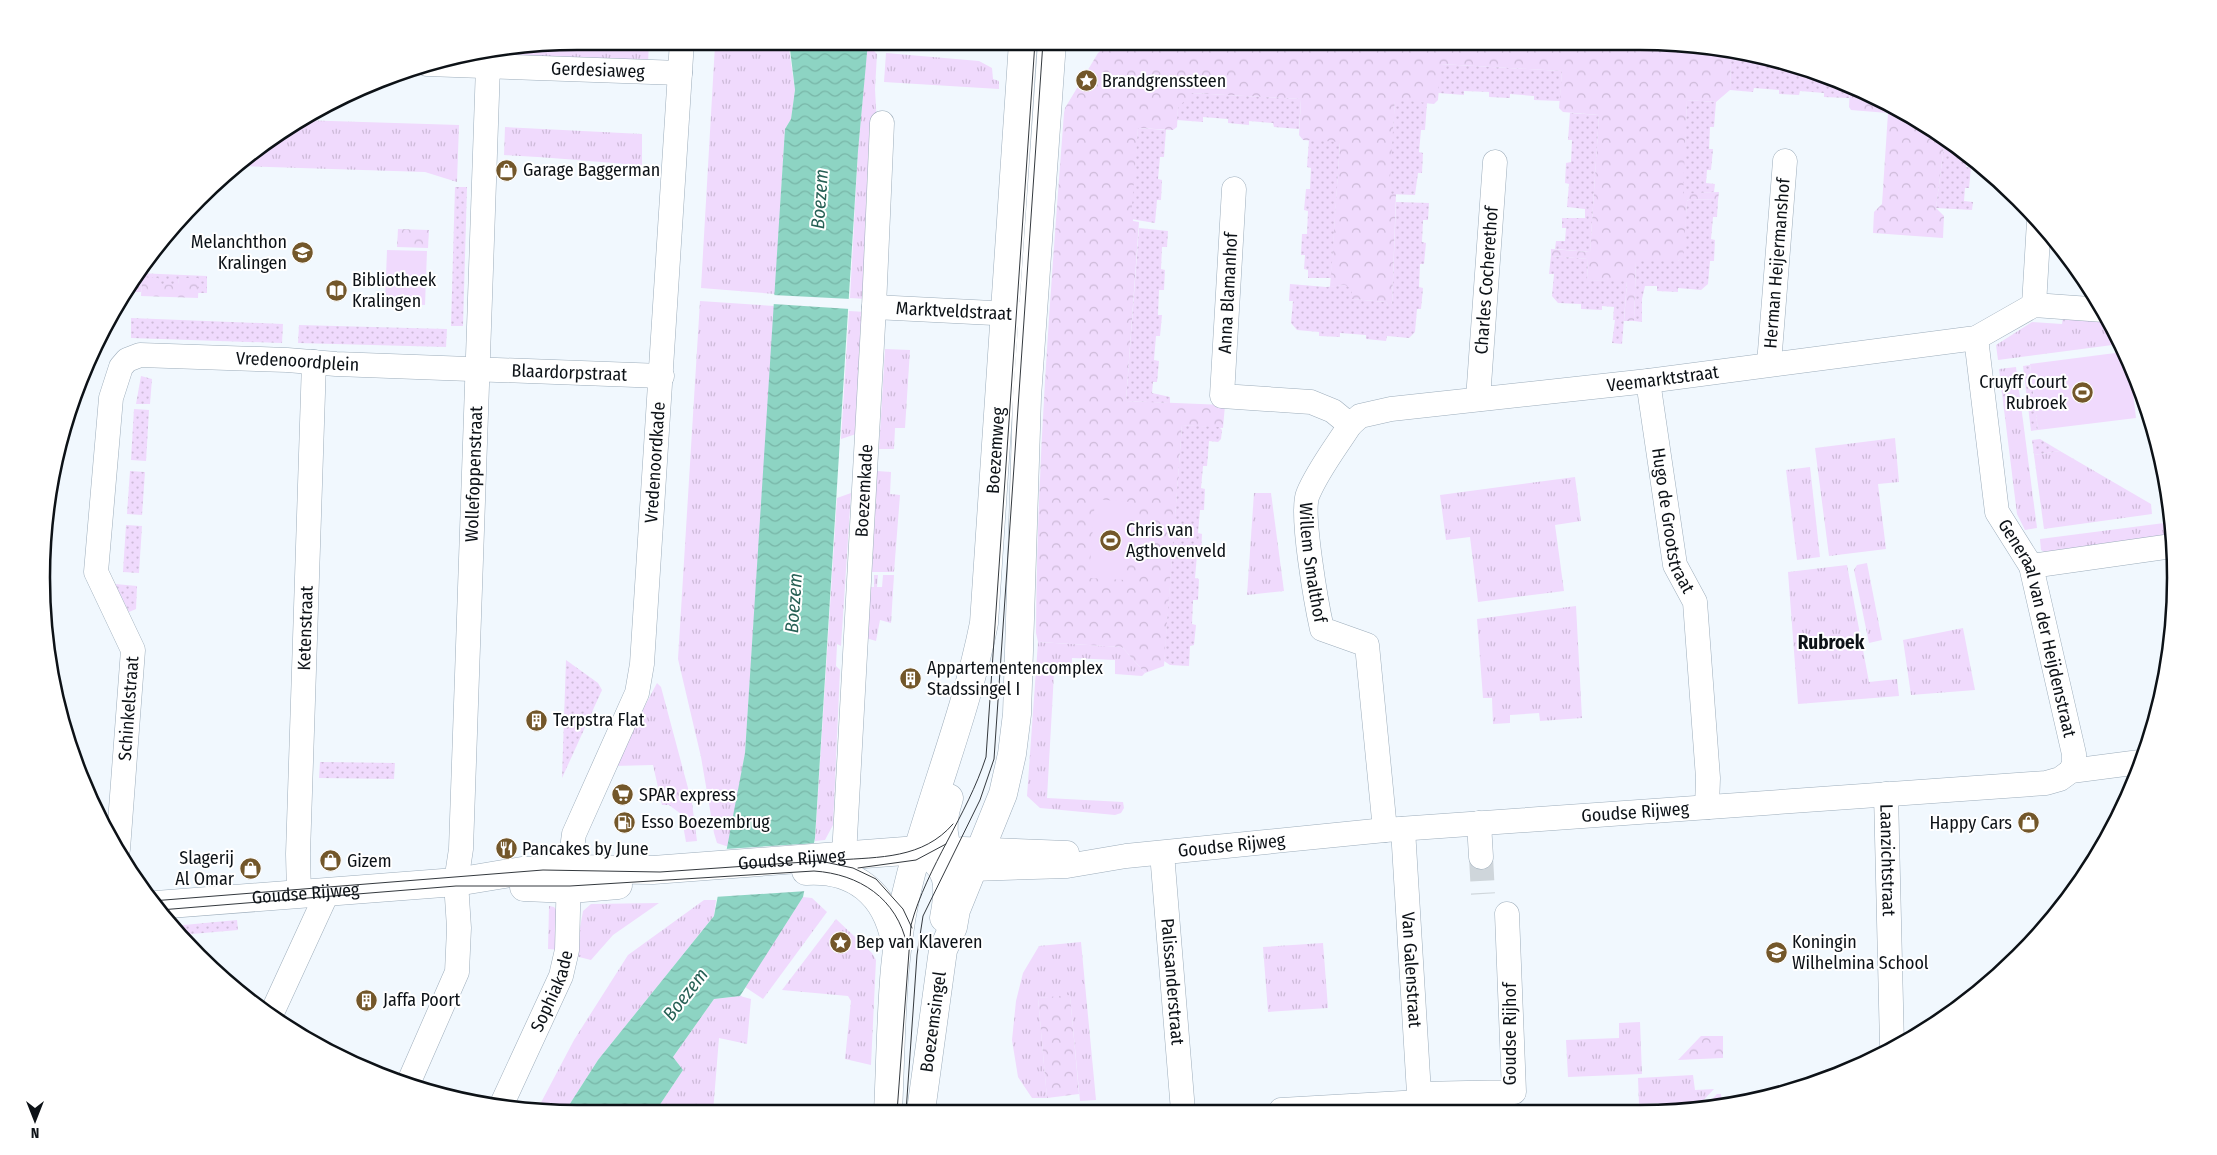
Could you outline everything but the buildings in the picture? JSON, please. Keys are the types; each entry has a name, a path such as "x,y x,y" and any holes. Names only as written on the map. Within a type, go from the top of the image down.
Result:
{"main road":[{"name":"Boezemweg","path":"918,850 964,708 984,623 1022,50"},
{"name":"Boezemweg","path":"976,858 1003,794 1012,754 1017,714 1022,517 1051,50"},
{"path":"964,708 956,773 943,817 944,835 950,849 960,863 976,858"},
{"name":"Goudse Rijweg","path":"164,905 456,882 513,872 570,879 720,871 814,865 844,856 918,850"},
{"path":"918,850 938,863 947,882 948,896 942,924 943,950"},
{"name":"Boezemsingel","path":"888,1105 897,948 908,888 918,850"},
{"name":"Boezemsingel","path":"921,1105 943,950 976,858"},
{"name":"Goudse Rijweg","path":"814,865 849,878 873,894 888,914 897,948"}],"street":[{"name":"Vredenoordkade","path":"570,879 574,834 637,693 646,634 681,50"},
{"name":"Gerdesiaweg","path":"454,65 680,73"},
{"name":"Wollefoppenstraat","path":"411,1078 457,972 459,928 456,882 461,849 488,66"},
{"name":"Boezemkade","path":"844,856 874,307 882,123"},
{"name":"Herman Heijermanshof","path":"1769,364 1785,161"},
{"name":"Charles Cocherethof","path":"1478,399 1495,162"},
{"name":"Anna Blamanhof","path":"1234,190 1222,396 1311,402 1333,411 1350,425"},
{"path":"2038,233 2034,305 2093,309"},
{"name":"Veemarktstraat","path":"1350,425 1356,418 1375,412 1648,381 1976,338 2034,305"},
{"name":"Marktveldstraat","path":"874,307 1034,315"},
{"name":"Generaal van der Heijdenstraat","path":"1976,338 1997,512 2031,566 2074,754 2074,763 2071,771"},
{"name":"Vredenoordplein","path":"121,367 127,360 140,355 457,367 477,370"},
{"name":"Ketenstraat","path":"299,894 298,854 314,362"},
{"name":"Schinkelstraat","path":"119,837 133,650 96,572 111,398 121,367"},
{"name":"Blaardorpstraat","path":"477,370 662,376"},
{"name":"Hugo de Grootstraat","path":"1648,381 1674,565 1695,602 1708,778 1707,807"},
{"name":"Willem Smalthof","path":"1350,425 1308,495 1306,512 1315,602 1322,629 1366,645 1394,829"},
{"path":"2031,566 2166,547"},
{"name":"Goudse Rijweg","path":"976,858 1067,866 1126,856 1394,829 2046,783 2060,779 2071,771 2133,763"},
{"name":"Laanzichtstraat","path":"1886,794 1892,1040"},
{"path":"1479,823 1481,857"},
{"name":"Van Galenstraat","path":"1394,829 1419,1102"},
{"name":"Goudse Rijweg","path":"918,850 950,849"},
{"name":"Palissanderstraat","path":"1162,853 1183,1105"},
{"name":"Sophiakade","path":"503,1099 561,976 567,950 570,879"},
{"path":"273,1008 328,891"},
{"name":"Goudse Rijhof","path":"1419,1102 1514,1092 1507,914"},
{"path":"1367,1105 1419,1102"}],"green space":[{"path":"649,50 648,64 495,58 543,51"},
{"path":"715,50 789,50 795,90 791,119 785,129 775,294 701,288"},
{"path":"873,50 877,54 875,89 877,126 866,299 850,298 858,151 867,51"},
{"path":"1101,50 1640,50 1674,51 1748,61 1731,60 1730,90 1716,102 1687,100 1684,193 1719,192 1718,200 1690,199 1687,201 1684,257 1678,261 1636,261 1634,321 1624,321 1627,282 1587,280 1588,259 1551,256 1551,249 1590,252 1599,115 1563,112 1559,108 1562,71 1441,64 1438,100 1434,104 1395,100 1390,194 1396,194 1392,306 1388,306 1386,302 1352,299 1345,285 1330,287 1340,143 1303,140 1299,135 1301,99 1191,93 1191,99 1178,108 1177,127 1173,130 1138,128 1133,221 1139,222 1126,401 1225,405 1223,428 1182,425 1164,666 1145,673 1122,647 1038,642 1036,633 1042,438 1064,113 1065,108"},
{"path":"886,53 979,61 992,68 993,79 999,81 999,89 884,82"},
{"path":"1731,60 1748,61 1776,68 1849,94 1849,98 1824,97 1824,93 1800,91 1799,95 1779,94 1779,90 1754,88 1753,92 1730,90"},
{"path":"1440,64 1562,71 1560,101 1534,100 1534,96 1510,94 1510,98 1489,97 1489,92 1464,91 1464,95 1438,93"},
{"path":"1191,93 1301,99 1299,129 1274,127 1273,123 1249,121 1249,125 1228,123 1228,119 1203,117 1203,122 1177,120 1178,108 1186,99 1191,99"},
{"path":"1850,94 1873,104 1933,139 1944,147 1936,208 1944,216 1943,238 1873,233 1874,212 1882,204 1888,113 1851,110 1849,107"},
{"path":"1395,99 1427,103 1425,130 1421,130 1419,152 1423,153 1422,173 1418,173 1415,195 1389,194"},
{"path":"1687,100 1716,102 1714,127 1710,127 1709,149 1713,149 1711,170 1707,170 1706,183 1715,184 1714,192 1683,194"},
{"path":"1570,113 1599,115 1590,252 1555,249 1556,241 1565,241 1566,228 1562,228 1562,218 1585,218 1585,209 1567,207 1569,184 1565,183 1566,163 1571,162 1572,140 1568,140"},
{"path":"315,120 459,125 457,182 425,172 247,166 284,139"},
{"path":"505,127 642,134 642,165 504,155"},
{"path":"1138,128 1166,130 1164,157 1160,157 1158,179 1162,180 1161,200 1157,200 1155,223 1131,219"},
{"path":"1309,140 1340,142 1331,278 1308,278 1308,270 1304,269 1305,255 1301,255 1302,234 1307,234 1308,211 1304,210 1306,189 1310,189 1311,168 1307,167"},
{"path":"1944,147 1966,163 1966,167 1971,168 1969,188 1965,188 1964,201 1973,202 1972,210 1936,208"},
{"path":"455,187 467,187 463,326 451,326"},
{"path":"1690,199 1718,200 1717,217 1713,217 1711,239 1715,240 1714,261 1710,261 1708,284 1701,290 1678,288 1678,292 1657,291 1657,286 1645,286 1642,299 1642,322 1634,321 1636,261 1678,261 1683,257 1687,201"},
{"path":"1396,202 1429,203 1428,220 1423,220 1422,242 1426,243 1424,264 1420,264 1419,287 1423,288 1421,309 1417,309 1415,332 1409,338 1387,336 1386,341 1366,339 1366,335 1340,333 1340,337 1319,336 1319,332 1297,330 1291,323 1293,301 1289,301 1290,284 1326,287 1345,285 1352,289 1352,299 1386,302 1388,306 1392,306"},
{"path":"1139,228 1168,231 1167,247 1162,247 1161,269 1165,270 1164,290 1159,290 1158,315 1162,315 1160,336 1156,336 1154,360 1159,361 1157,382 1153,382 1152,393 1170,397 1170,403 1126,401"},
{"path":"398,229 429,230 428,248 397,247"},
{"path":"387,250 427,251 425,305 385,303"},
{"path":"1551,256 1588,259 1587,280 1627,281 1622,344 1612,343 1615,320 1613,320 1614,307 1602,306 1602,310 1581,309 1581,304 1558,303 1552,296 1554,274 1549,274"},
{"path":"147,273 207,276 207,293 198,293 198,278 179,278 178,285 158,284 158,278 144,277"},
{"path":"144,277 158,277 158,284 178,284 179,278 199,278 198,298 141,296 142,280"},
{"path":"142,280 141,292 134,292"},
{"path":"700,301 775,306 745,753 729,847 717,843 714,833 701,757 678,659"},
{"path":"849,311 866,312 859,433 841,439"},
{"path":"2063,317 2099,319 2113,345 1998,360 1996,345 2032,322 2062,324"},
{"path":"131,318 283,324 282,343 131,338"},
{"path":"299,325 447,329 446,347 298,343"},
{"path":"885,349 910,350 905,428 895,428 894,449 879,449"},
{"name":"Cruyff Court Rubroek","path":"2117,353 2133,392 2136,418 2038,430 2030,364"},
{"path":"2030,365 2038,430 2031,431 2023,366"},
{"path":"2016,367 2037,528 2025,530 2017,514 1999,369"},
{"path":"141,376 152,379 150,404 136,404"},
{"path":"134,409 149,410 146,461 131,460"},
{"path":"1182,425 1219,427 1222,430 1221,439 1218,442 1209,441 1207,466 1203,466 1201,488 1205,489 1204,510 1200,510 1198,533 1202,534 1201,554 1197,555 1195,578 1199,579 1198,600 1193,600 1192,624 1196,625 1194,645 1190,646 1189,666 1170,665 1164,661"},
{"path":"1895,438 1899,482 1878,484 1886,549 1829,556 1815,448"},
{"path":"2040,439 2060,451 2034,455 2032,440"},
{"path":"2060,451 2151,504 2152,514 2044,529 2034,455"},
{"path":"1810,467 1820,557 1797,560 1786,470"},
{"path":"130,471 145,472 142,515 127,514"},
{"path":"877,471 891,472 890,494 900,495 894,572 872,572"},
{"path":"1575,477 1581,521 1555,525 1564,591 1478,602 1470,537 1446,540 1440,495"},
{"path":"851,493 841,646 837,644 836,666 840,670 833,825 825,840 815,841 837,498"},
{"path":"1254,493 1271,493 1284,591 1247,595"},
{"name":"Chris van Agthovenveld","path":"1095,499 1131,502 1125,580 1089,578"},
{"path":"2164,523 2165,536 2044,552 2041,550 2040,539"},
{"path":"126,525 142,526 139,573 123,572"},
{"path":"1867,563 1882,640 1869,643 1854,570 1857,565"},
{"path":"1847,565 1869,682 1897,679 1899,696 1798,704 1788,572"},
{"path":"874,575 878,575 877,587 882,587 883,575 894,575 891,623 880,620 876,641 866,638 869,587 874,587"},
{"path":"115,584 137,586 136,609 129,612"},
{"path":"1576,606 1582,718 1540,721 1539,713 1510,715 1510,723 1493,724 1492,698 1483,698 1477,619"},
{"path":"1963,628 1975,690 1911,695 1903,640"},
{"path":"1038,642 1122,647 1145,673 1142,676 1115,674 1115,660 1072,658 1071,674 1054,673 1047,798 1123,802 1124,808 1121,813 1115,815 1040,808 1027,796"},
{"path":"566,660 598,683 602,690 562,778"},
{"path":"657,683 661,687 692,803 697,841 686,842 681,814 669,805 662,805 653,765 613,766"},
{"path":"320,762 395,763 394,779 319,778"},
{"path":"803,897 812,898 827,912 763,999 745,987"},
{"path":"704,900 716,900 714,916 598,1060 569,1105 540,1104 574,1040 628,955"},
{"path":"659,903 613,935 591,960 575,956 583,911 591,904"},
{"path":"549,906 554,907 557,911 561,950 548,949"},
{"path":"836,919 872,953 876,960 871,1065 845,1059 851,1001 848,996 782,990"},
{"path":"237,920 238,930 190,934 181,925"},
{"path":"1081,942 1096,1100 1080,1101 1070,996 1038,998 1047,1098 1032,1098 1018,1077 1012,1040 1016,1001 1023,973 1039,946"},
{"path":"1323,943 1328,1008 1268,1012 1263,947"},
{"path":"1070,995 1079,1094 1047,1098 1038,998"},
{"path":"740,996 751,999 747,1044 719,1038 714,1105 660,1105 683,1070 673,1057 714,999"},
{"path":"1640,1022 1642,1074 1568,1077 1566,1040 1619,1038 1619,1023"},
{"path":"1701,1036 1723,1036 1723,1058 1678,1060"},
{"path":"1693,1075 1695,1090 1714,1089 1703,1101 1674,1104 1639,1104 1638,1078"},
{"path":"1717,1094 1721,1094 1721,1098 1712,1099"}],"water":[{"name":"Boezem","path":"790,50 867,50 858,151 815,838 803,897 740,996 714,999 673,1057 683,1070 660,1105 569,1105 598,1060 714,916 745,753 785,129 791,119 795,90"}],"pier":[{"path":"773,295 851,299 850,309 773,304"},
{"path":"817,843 807,891 714,897 725,849"}],"tunnel":[{"path":"1481,857 1483,894"}],"tram line":[{"path":"898,1105 911,925 927,882 969,800 986,757 1034,50"},
{"path":"906,1105 917,955 923,916 980,800 994,759 1042,50"},
{"path":"838,860 884,857 914,850 928,844 953,824"},
{"path":"858,868 916,860 946,844"},
{"path":"160,900 543,870 660,872 820,861 853,868 876,879 903,909 912,928"},
{"path":"168,909 456,886 570,886 814,871 846,877 861,883 874,892 895,914 907,945"}],"place":[{"name":"Brandgrenssteen","path":"1086,81"},
{"name":"Garage Baggerman","path":"507,170"},
{"name":"Melanchthon Kralingen","path":"303,252"},
{"name":"Bibliotheek Kralingen","path":"336,290"},
{"name":"Cruyff Court Rubroek","path":"2083,392"},
{"name":"Chris van Agthovenveld","path":"1110,540"},
{"name":"Appartementencomplex Stadssingel I","path":"911,678"},
{"name":"Terpstra Flat","path":"537,720"},
{"name":"SPAR express","path":"623,795"},
{"name":"Esso Boezembrug","path":"625,822"},
{"name":"Happy Cars","path":"2028,823"},
{"name":"Pancakes by June","path":"506,849"},
{"name":"Gizem","path":"331,861"},
{"name":"Slagerij Al Omar","path":"250,868"},
{"name":"Bep van Klaveren","path":"840,942"},
{"name":"Koningin Wilhelmina School","path":"1776,952"},
{"name":"Jaffa Poort","path":"367,1000"}],"district":[{"name":"Rubroek","path":"1831,642"}]}
